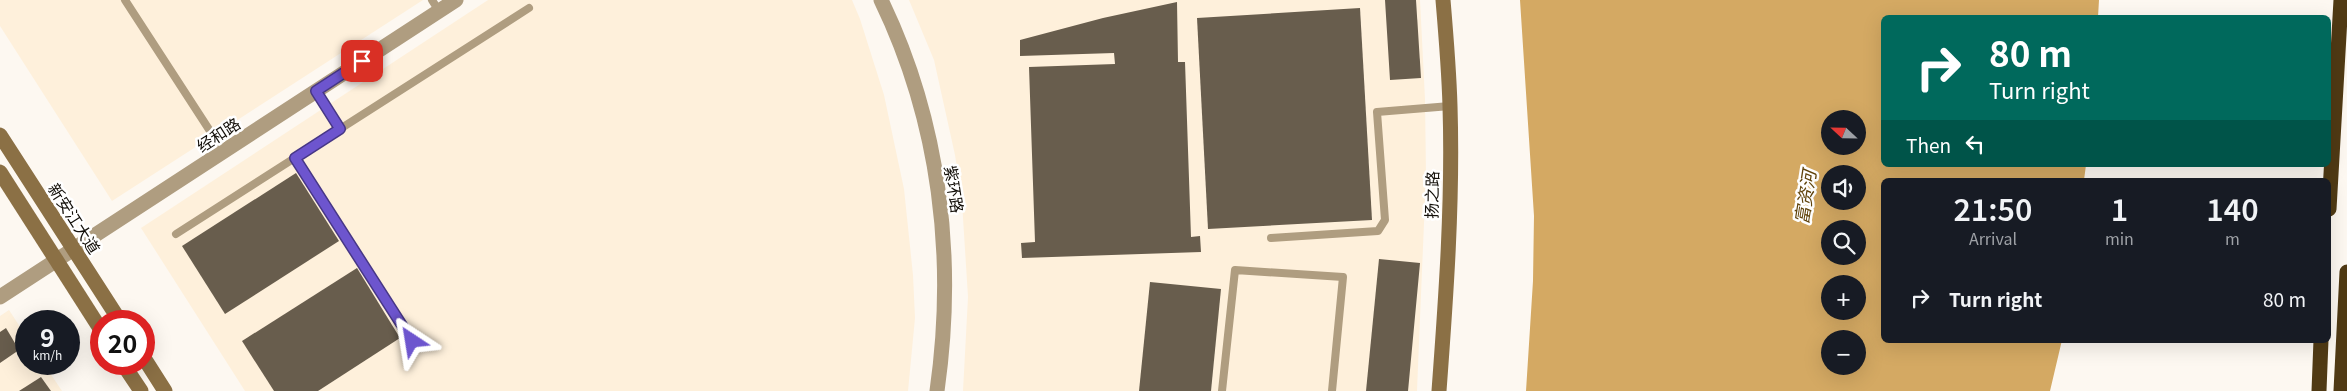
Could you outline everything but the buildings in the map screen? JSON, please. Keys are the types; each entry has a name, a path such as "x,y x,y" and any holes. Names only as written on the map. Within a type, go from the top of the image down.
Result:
{"highway":[{"path":"2331,178 2341,0"},
{"path":"2341,391 2345,350 2347,272"},
{"path":"2319,391 2321,343"}],"main road":[{"name":"扬之路","path":"1439,391 1447,265 1450,106 1443,0"},
{"name":"新安江大道","path":"0,134 113,310"},
{"path":"0,172 90,313"},
{"path":"130,375 141,391"},
{"path":"155,375 165,391"}],"street":[{"name":"经和路","path":"0,297 316,91 435,6 456,0"},
{"name":"紫环路","path":"881,0 902,50 917,93 938,184 946,260 946,295 937,391"}],"lane":[{"path":"125,0 223,152"},
{"path":"176,234 529,8"},
{"path":"316,91 340,129"},
{"path":"1271,238 1378,231 1385,220 1377,112 1450,106"},
{"path":"295,158 412,341"},
{"path":"1222,391 1235,270 1343,277 1332,391"}],"shaded area":[{"path":"0,0 423,0 112,201 0,26"},
{"path":"488,0 852,0 860,19 884,95 904,189 913,275 915,318 908,391 245,391 141,228"},
{"path":"909,0 1420,0 1425,99 1426,175 1417,391 963,391 968,297 962,202 955,155 934,60"},
{"path":"9,310 15,319 15,375 51,375 62,391 0,391 0,316"}],"water":[{"name":"富资河","path":"1520,0 2099,0 2098,15 1881,15 1881,167 2086,167 2084,178 1881,178 1881,343 2061,343 2050,391 1526,391 1533,281 1534,216"}],"route":[{"path":"362,61 316,91 340,129 295,158 412,341"}]}
